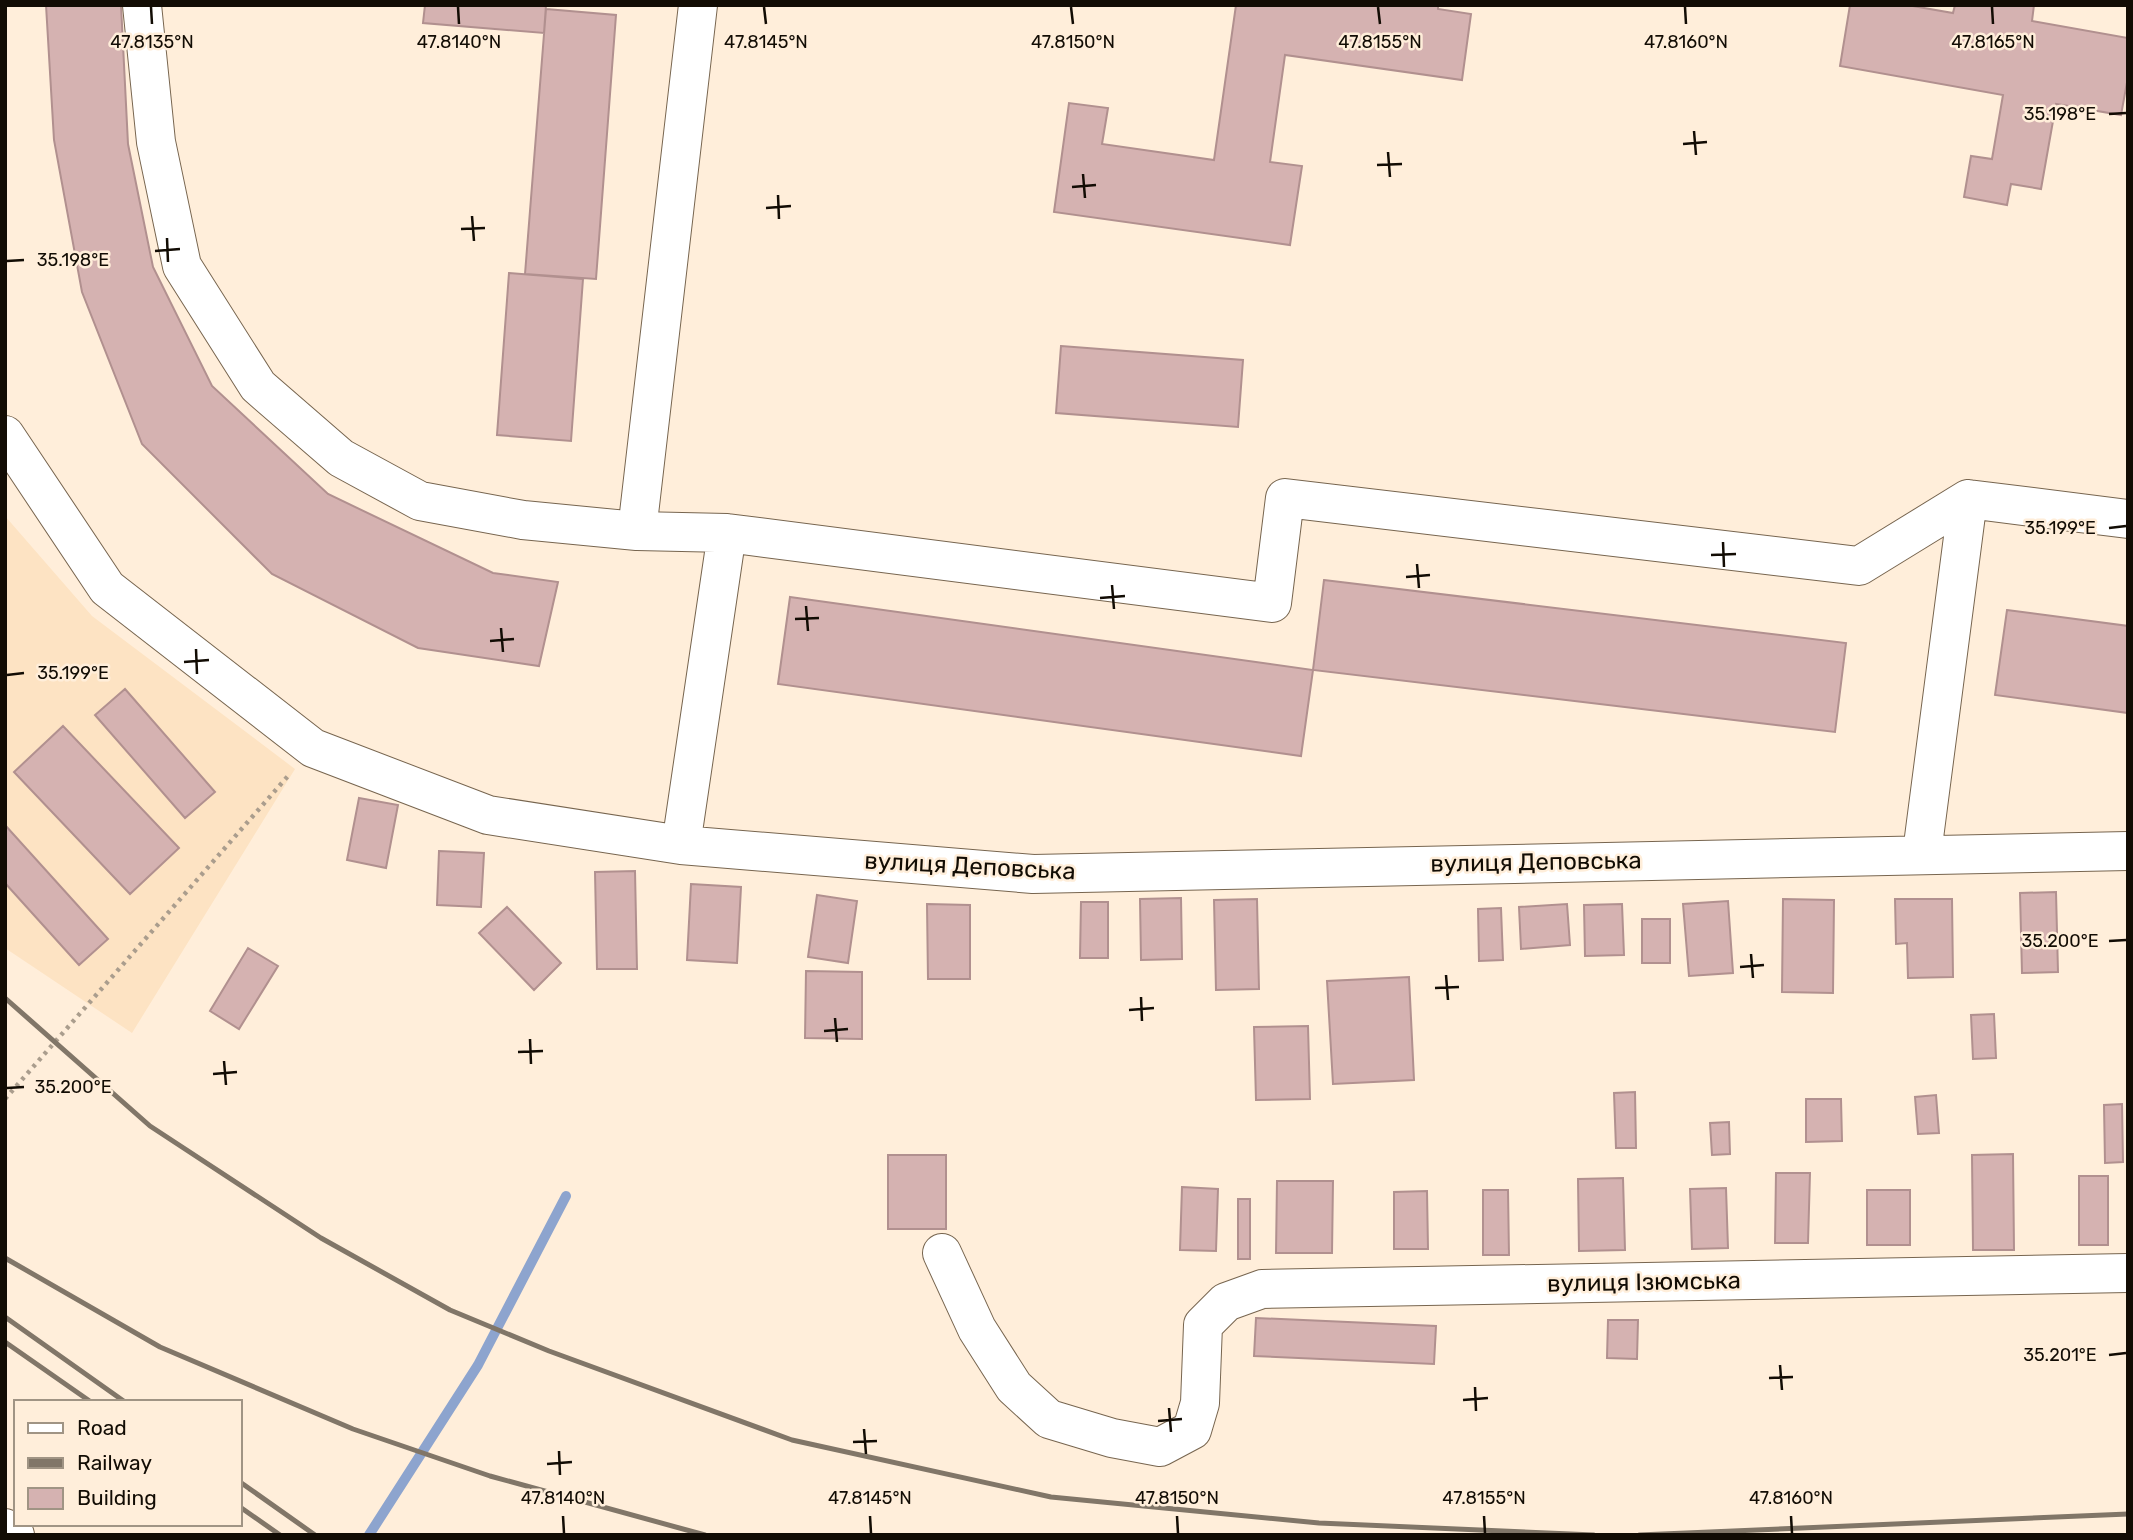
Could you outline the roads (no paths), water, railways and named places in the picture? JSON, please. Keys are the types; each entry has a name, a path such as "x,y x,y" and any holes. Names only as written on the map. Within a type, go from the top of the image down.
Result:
{"street":[{"path":"142,5 156,142 182,266 258,386 341,458 420,501 523,520 637,531 727,533 1272,603 1285,498 1859,566 1968,499 2128,519"},
{"path":"637,531 698,5"},
{"name":"вулиця Деповська","path":"5,435 107,588 313,748 488,815 681,845 1032,874 1922,853 2128,851"},
{"path":"1922,853 1968,499"},
{"path":"681,845 727,533"},
{"name":"вулиця Ізюмська","path":"942,1253 977,1329 1014,1387 1049,1419 1112,1438 1160,1447 1192,1430 1200,1403 1203,1325 1226,1302 1262,1289 2128,1273"},
{"path":"5,1528 15,1535"}],"waterway":[{"path":"369,1535 478,1365 566,1196"}],"railway":[{"path":"5,998 150,1126 321,1238 450,1310 549,1351 792,1440 1051,1497 1319,1523 1594,1535"},
{"path":"5,1258 160,1347 353,1429 490,1476 705,1535"},
{"path":"5,1317 122,1400"},
{"path":"5,1342 88,1400"},
{"path":"242,1483 315,1535"},
{"path":"242,1508 280,1535"},
{"path":"1639,1535 2128,1514"}]}
